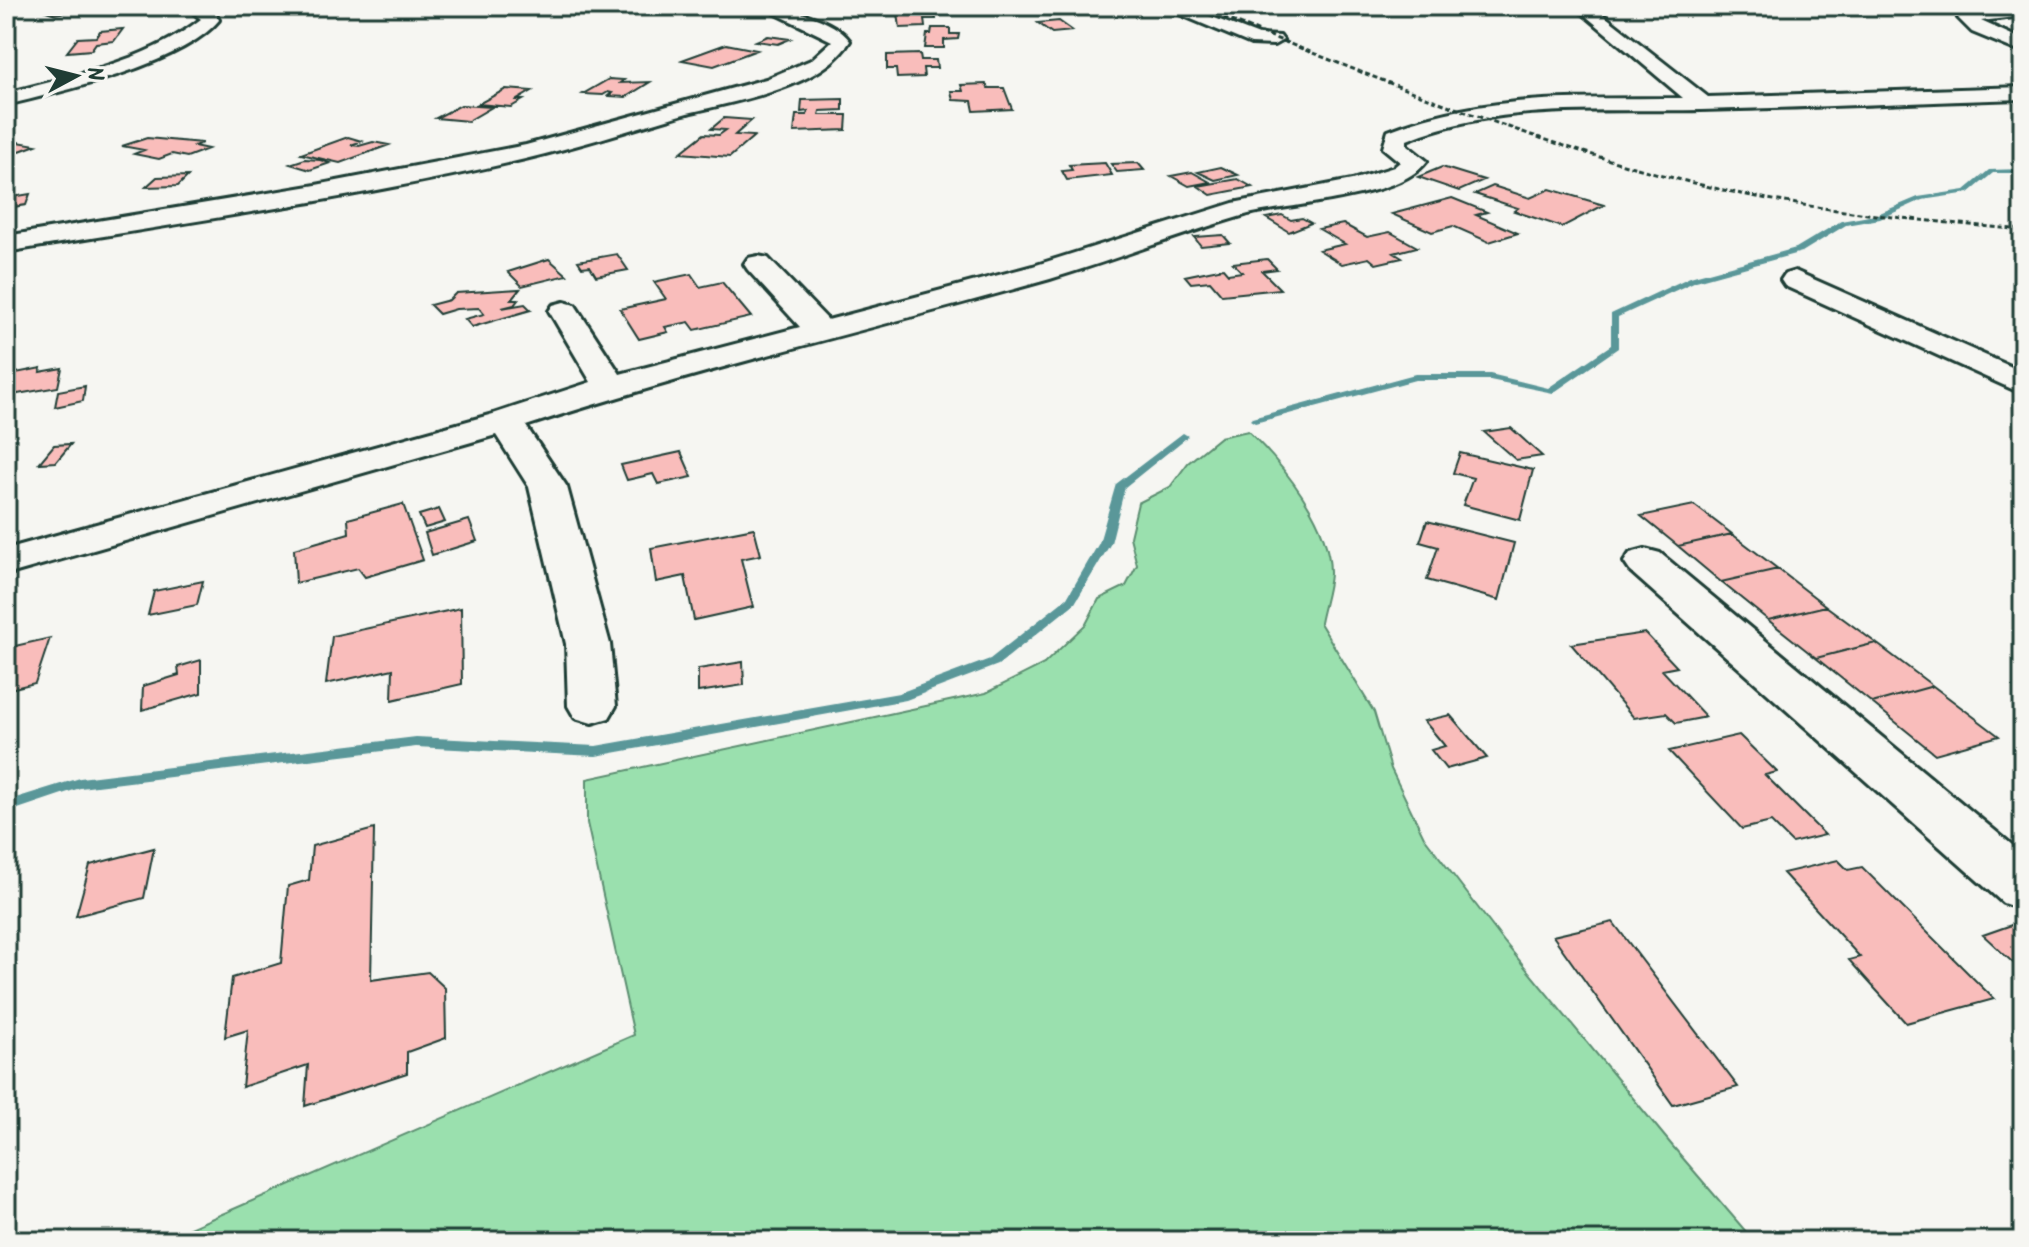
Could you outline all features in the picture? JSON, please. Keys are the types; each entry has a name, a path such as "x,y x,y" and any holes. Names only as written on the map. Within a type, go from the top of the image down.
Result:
{"street":[{"path":"6,99 138,57 192,34 210,20 209,15 193,6"},
{"path":"6,244 505,157 756,88 813,67 831,57 839,47 841,41 837,35 768,6"},
{"path":"1168,6 1257,40 1274,40"},
{"path":"1582,6 1703,104"},
{"path":"2023,11 1967,18 1978,28 2023,47"},
{"path":"6,562 505,421 611,387 1043,272 1242,208 1357,187 1403,172 1415,161 1395,148 1396,136 1419,124 1498,106 1703,104 2023,93"},
{"path":"758,264 821,331"},
{"path":"1795,280 2023,384"},
{"path":"564,311 611,387"},
{"path":"505,421 548,487 588,644 592,706"},
{"path":"1645,562 2023,887"}],"green space":[{"path":"1248,431 1289,477 1322,535 1330,574 1320,623 1374,712 1391,769 1424,837 1505,943 1754,1241 160,1241 634,1035 587,823 587,779 986,693 1044,664 1086,624 1099,599 1126,586 1137,565 1130,537 1138,503 1170,487 1188,463 1220,437"}],"building":[{"path":"897,6 921,6 922,13 935,13 936,19 924,19 925,27 900,28"},
{"path":"1803,6 1851,6 1867,8 1873,13 1807,10"},
{"path":"34,7 118,7 80,14 72,11 55,14"},
{"path":"1059,21 1073,31 1052,33 1038,23"},
{"path":"932,28 950,28 950,34 959,34 958,39 944,40 944,48 925,48 927,34 931,34"},
{"path":"123,29 114,41 96,43 91,50 67,52 78,38 96,37 100,31"},
{"path":"768,36 790,39 778,44 756,41"},
{"path":"726,44 757,50 714,66 682,60"},
{"path":"920,54 921,60 936,60 937,68 923,68 924,77 897,78 896,69 887,69 887,55"},
{"path":"609,79 624,80 620,83 650,82 626,97 608,96 612,93 608,92 603,95 583,94"},
{"path":"986,84 988,88 1004,88 1012,109 974,111 972,101 953,100 951,91 963,91 961,85"},
{"path":"506,89 532,91 511,107 478,104"},
{"path":"843,99 843,110 820,111 819,115 847,115 846,130 794,132 796,115 807,115 808,111 801,112 802,100"},
{"path":"461,105 492,107 468,121 436,118"},
{"path":"724,118 752,120 735,135 754,136 730,157 680,153 704,134 719,135 726,130 711,129"},
{"path":"348,137 362,141 351,145 373,142 389,145 340,163 301,154"},
{"path":"147,138 202,143 194,146 208,149 187,157 172,154 159,159 134,154 144,150 122,146"},
{"path":"6,140 36,145 6,156"},
{"path":"305,159 330,163 310,170 290,164"},
{"path":"1105,163 1112,175 1067,180 1062,171 1072,170 1069,165"},
{"path":"1138,163 1144,170 1117,172 1111,164"},
{"path":"1221,167 1238,175 1215,180 1198,172"},
{"path":"1442,167 1484,180 1459,191 1418,177"},
{"path":"1192,172 1210,182 1189,186 1171,176"},
{"path":"188,176 178,186 146,187 157,177"},
{"path":"1238,179 1252,187 1211,195 1198,186"},
{"path":"1493,186 1530,198 1550,189 1604,205 1562,227 1475,194"},
{"path":"30,194 26,205 6,208 6,198"},
{"path":"1452,198 1487,212 1476,215 1518,233 1489,242 1453,226 1432,232 1392,214"},
{"path":"1282,215 1291,220 1302,218 1311,223 1289,232 1266,218"},
{"path":"1343,224 1367,237 1390,232 1417,247 1394,253 1402,258 1376,264 1369,258 1342,264 1319,250 1345,244 1319,229"},
{"path":"1223,235 1230,243 1201,246 1194,237"},
{"path":"617,254 628,270 596,276 590,266 582,267 578,261"},
{"path":"549,259 567,275 522,286 508,272"},
{"path":"1267,259 1277,269 1262,271 1280,289 1222,295 1210,281 1191,283 1185,276 1223,268 1228,274 1242,272 1233,263"},
{"path":"691,274 700,287 722,282 751,317 695,330 689,322 665,327 668,332 639,339 620,309 666,299 654,282"},
{"path":"520,289 511,300 518,300 514,305 502,308 525,304 531,310 472,327 465,319 484,314 479,308 456,309 439,314 430,305 449,300 456,293"},
{"path":"41,368 40,372 62,368 58,387 6,396 6,375"},
{"path":"85,386 83,401 55,407 58,391"},
{"path":"1511,428 1542,456 1516,460 1484,432"},
{"path":"71,444 56,462 39,463 54,445"},
{"path":"681,452 692,477 658,484 653,474 627,480 621,465"},
{"path":"1460,453 1533,470 1520,520 1463,505 1473,478 1453,473"},
{"path":"403,504 423,560 365,577 358,568 296,583 294,549 349,533 348,519"},
{"path":"1694,505 1732,534 1678,546 1641,516"},
{"path":"439,509 445,522 425,528 419,515"},
{"path":"469,520 477,541 432,555 425,533"},
{"path":"1427,521 1514,543 1499,600 1427,580 1438,547 1420,542"},
{"path":"754,528 761,555 741,559 753,607 694,620 685,576 656,582 651,548"},
{"path":"1732,534 1778,569 1721,582 1678,546"},
{"path":"1778,569 1826,606 1768,620 1721,582"},
{"path":"203,581 197,605 148,615 154,591"},
{"path":"1826,606 1876,643 1816,658 1768,620"},
{"path":"461,608 462,684 392,700 393,669 326,684 332,636"},
{"path":"1645,633 1677,667 1662,670 1706,717 1676,723 1666,713 1634,718 1571,644"},
{"path":"50,638 35,683 6,690 6,648"},
{"path":"1876,643 1933,686 1872,703 1816,658"},
{"path":"201,660 201,693 142,710 143,686 179,675 178,667"},
{"path":"743,662 744,685 698,692 698,669"},
{"path":"1933,686 1999,736 1935,754 1872,703"},
{"path":"1450,715 1487,758 1446,769 1431,750 1445,746 1424,721"},
{"path":"1739,735 1777,772 1765,775 1825,835 1792,843 1771,822 1742,829 1669,751"},
{"path":"374,829 371,980 428,972 445,988 446,1038 407,1052 407,1073 305,1106 308,1065 242,1087 248,1030 225,1037 232,978 281,963 288,886 309,880 312,846"},
{"path":"154,848 144,898 76,916 90,865"},
{"path":"1838,860 1848,870 1862,867 1994,999 1906,1023 1849,960 1860,957 1783,873"},
{"path":"2023,921 2023,972 1983,935"},
{"path":"1613,922 1738,1087 1673,1105 1553,936"}],"waterway":[{"path":"1255,420 1415,377 1490,377 1550,391 1615,346 1614,316 1693,279 1799,250 1844,223 1877,217 1920,198 1967,192 1991,171 2023,171"},
{"path":"6,807 80,783 416,742 596,751 901,697 994,662 1071,600 1105,543 1120,486 1183,436"}],"railway":[{"path":"1194,6 1449,106 1644,170 1788,202 1866,214 2023,230"}]}
